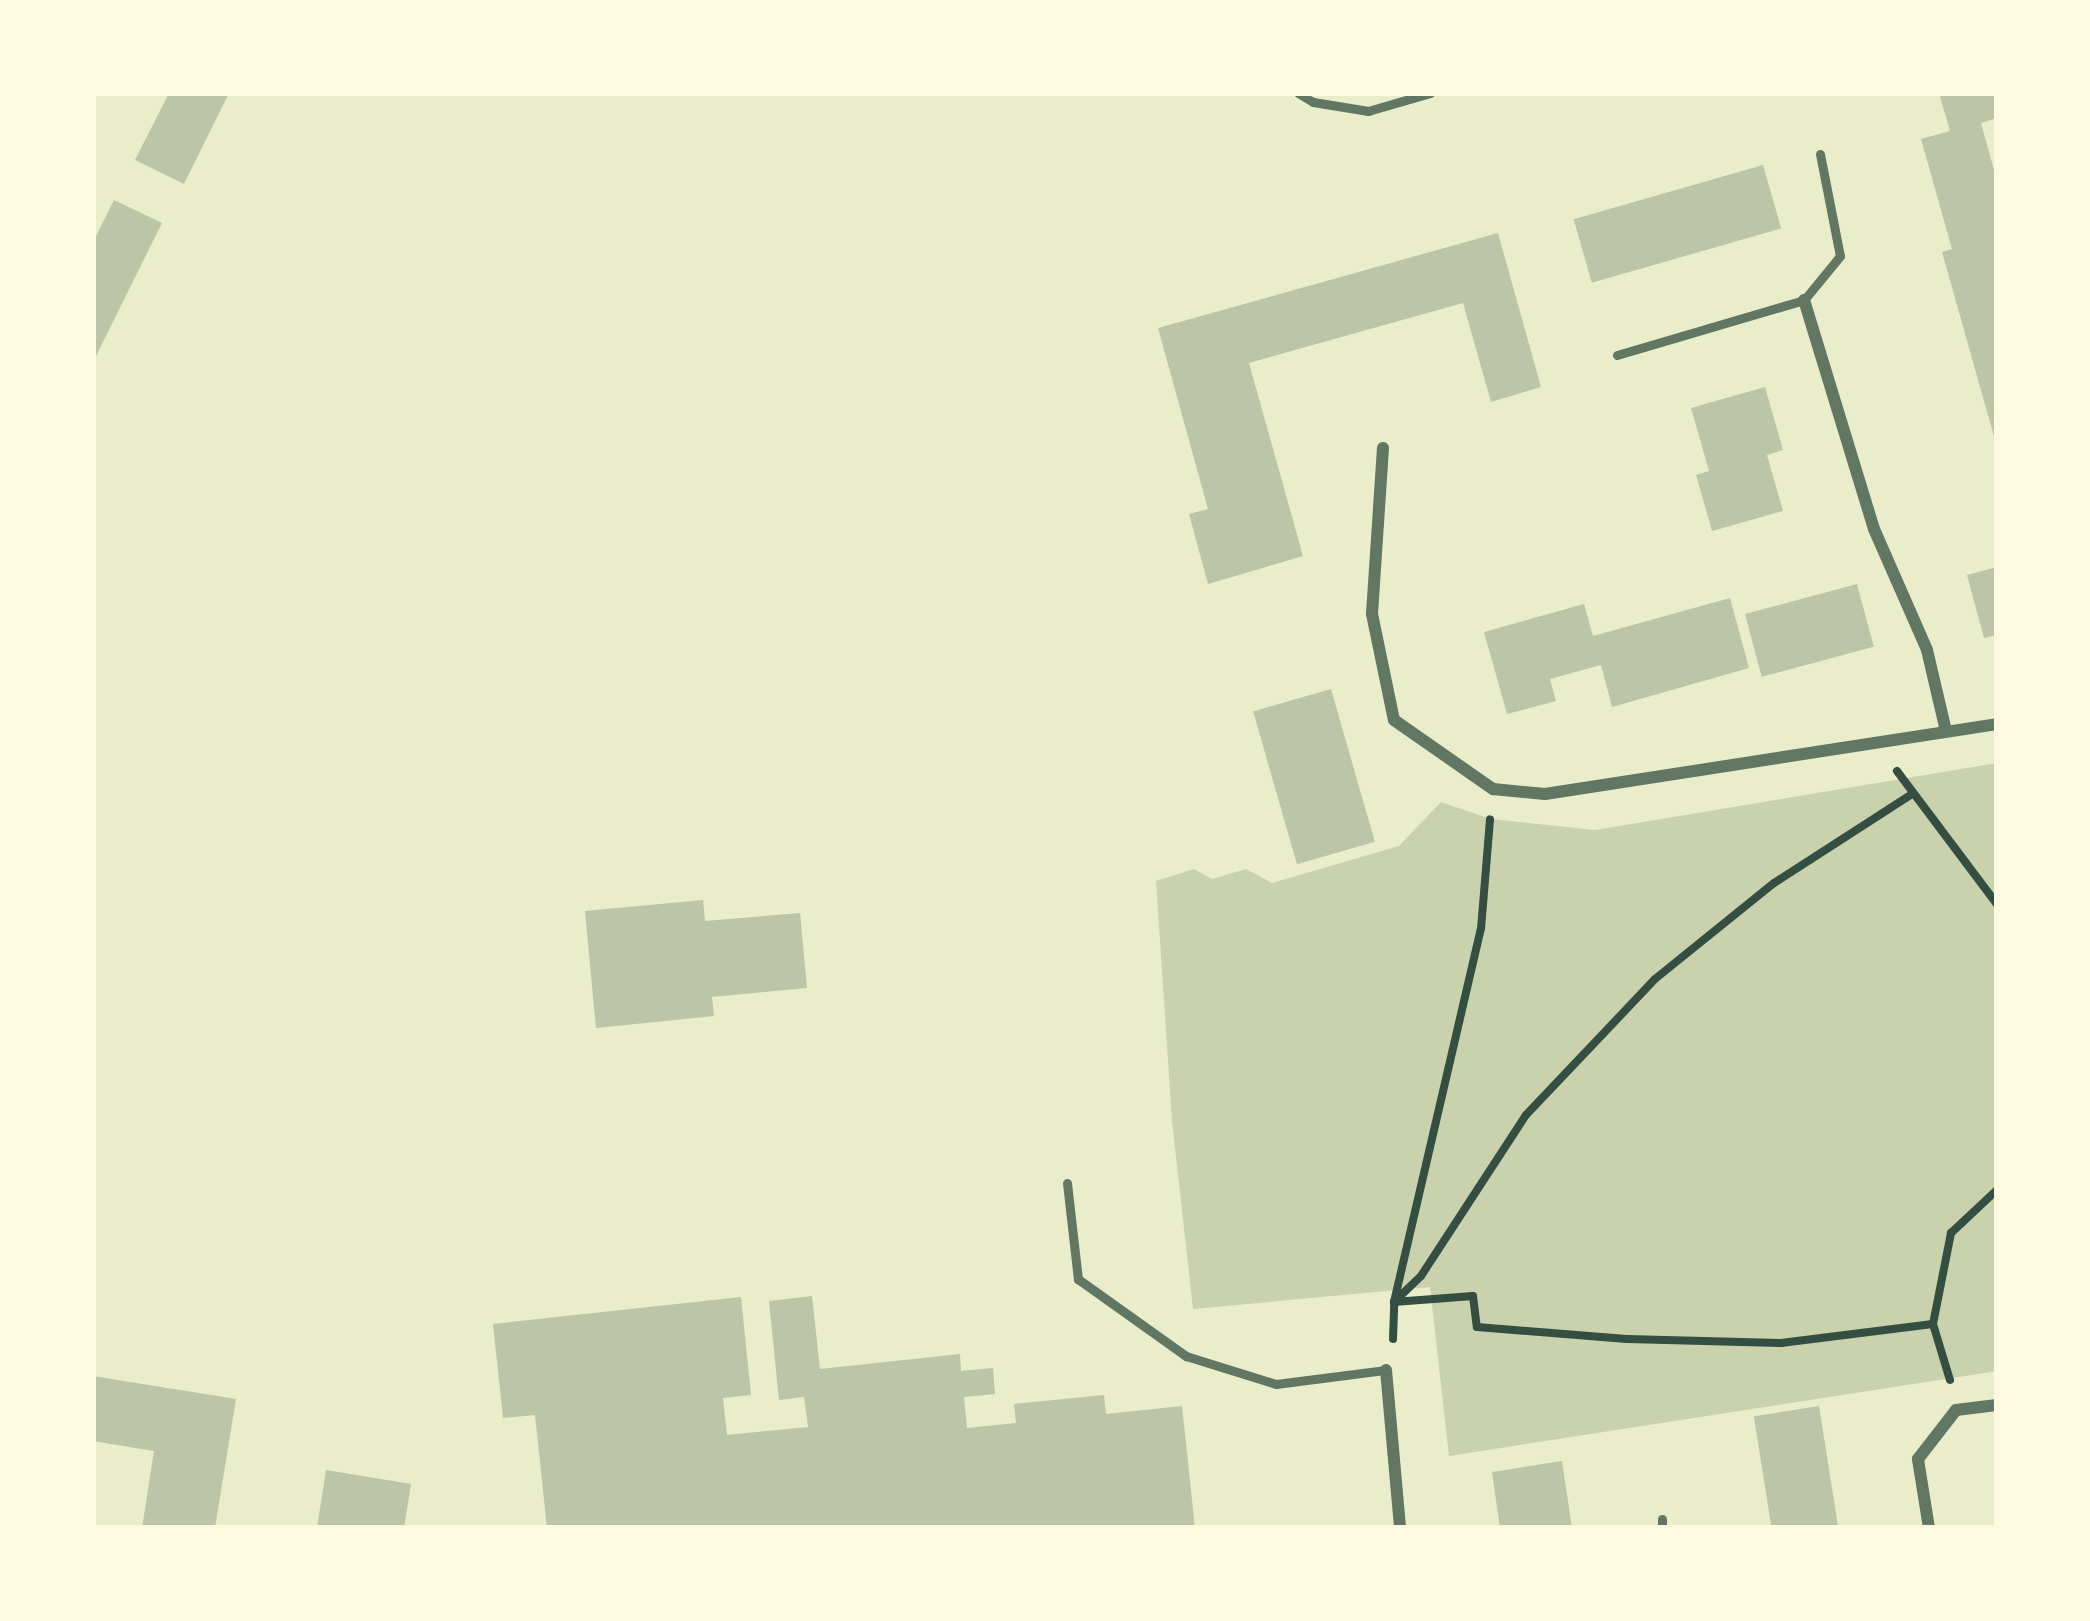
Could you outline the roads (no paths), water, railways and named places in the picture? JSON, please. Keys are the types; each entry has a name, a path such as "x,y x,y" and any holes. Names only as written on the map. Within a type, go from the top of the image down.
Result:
{"street":[{"path":"1804,300 1874,529 1928,650 1946,730"},
{"path":"1383,448 1372,614 1394,721 1493,789 1545,794 1997,724"},
{"path":"1385,1370 1400,1528"},
{"path":"1929,1528 1918,1459 1956,1410 1997,1406"}],"lane":[{"path":"1298,93 1312,102 1368,111 1430,93"},
{"path":"1617,356 1804,300 1840,256 1820,154"},
{"path":"1067,1183 1078,1280 1186,1356 1276,1384 1385,1370"}]}
